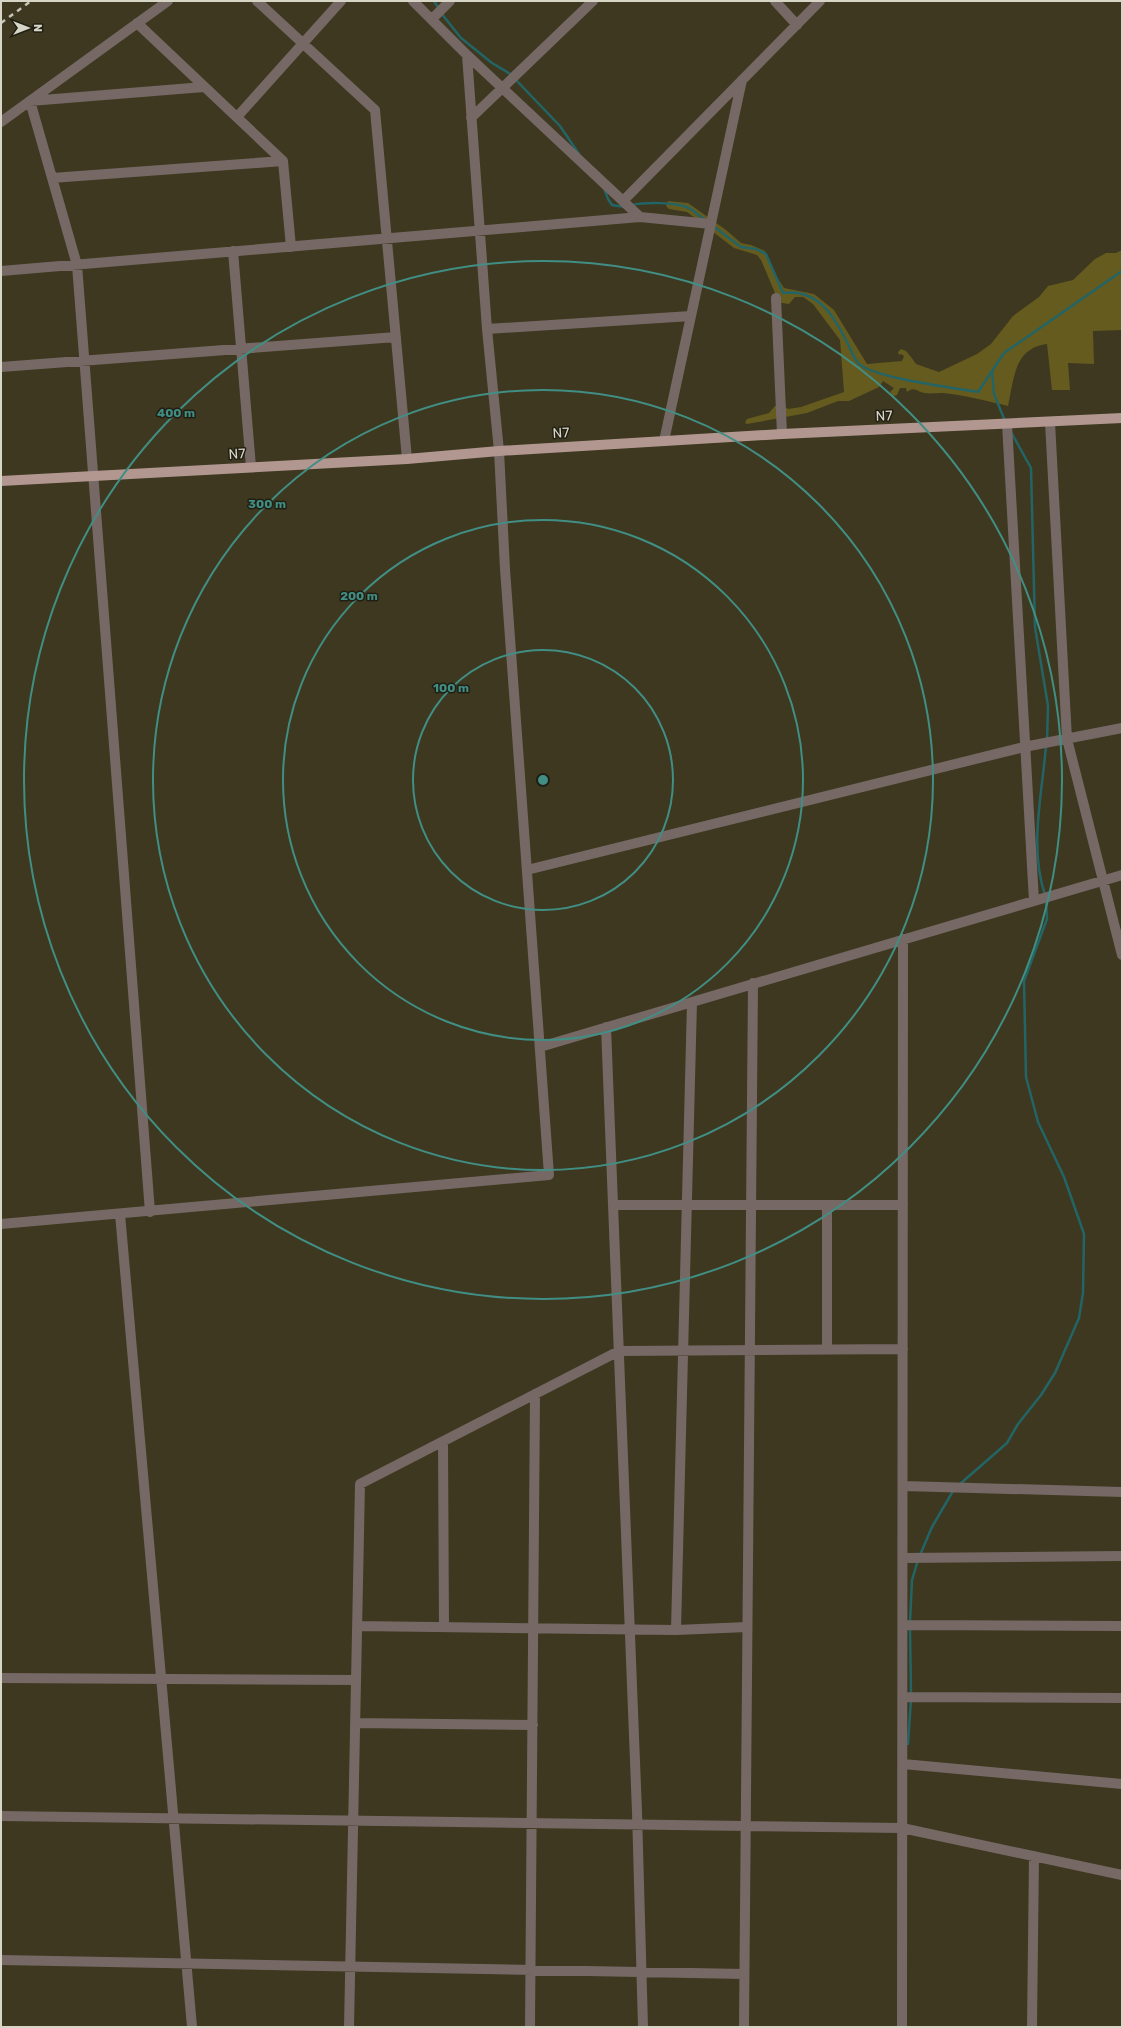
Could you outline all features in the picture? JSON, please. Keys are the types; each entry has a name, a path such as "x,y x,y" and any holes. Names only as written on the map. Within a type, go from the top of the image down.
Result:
{"main road":[{"name":"N7","path":"1,481 407,459 499,451 782,434 1122,418"}],"street":[{"path":"1,122 168,1"},
{"path":"257,1 375,110 407,459"},
{"path":"237,117 341,1"},
{"path":"414,1 467,55 640,217"},
{"path":"432,19 450,1"},
{"path":"471,118 593,1"},
{"path":"775,1 797,25"},
{"path":"623,201 820,1"},
{"path":"136,23 283,161 291,247"},
{"path":"1,1224 150,1212 549,1175 506,576 499,451 480,231 467,55"},
{"path":"664,441 742,80"},
{"path":"30,101 204,87"},
{"path":"30,101 77,264 150,1212"},
{"path":"52,178 283,161"},
{"path":"1,271 640,217 711,224"},
{"path":"234,251 251,467"},
{"path":"776,298 782,434"},
{"path":"488,329 691,316"},
{"path":"1,367 396,337"},
{"path":"1050,422 1066,739 1122,955"},
{"path":"1007,424 1024,747 1034,901"},
{"path":"527,870 1024,747 1122,728"},
{"path":"540,1047 1122,875"},
{"path":"902,2027 904,939"},
{"path":"744,2027 753,983"},
{"path":"676,1630 692,1002"},
{"path":"606,1027 630,1629 643,2027"},
{"path":"613,1205 903,1205"},
{"path":"827,1205 827,1348"},
{"path":"120,1214 192,2027"},
{"path":"350,2027 360,1484 619,1351 827,1348 903,1349"},
{"path":"530,2027 535,1394"},
{"path":"443,1442 444,1627"},
{"path":"903,1486 1122,1492"},
{"path":"903,1558 1122,1556"},
{"path":"903,1625 1122,1626"},
{"path":"358,1626 676,1630 747,1627"},
{"path":"1,1678 356,1680"},
{"path":"903,1697 1122,1698"},
{"path":"356,1723 533,1725"},
{"path":"903,1764 1122,1784"},
{"path":"1,1816 902,1828 1122,1874"},
{"path":"1032,2027 1034,1856"},
{"path":"1,1960 744,1974"}],"shaded area":[{"path":"668,201 688,203 726,230 741,243 751,245 765,251 775,274 784,288 814,294 834,310 867,364 902,361 904,356 901,354 899,355 898,352 901,349 906,351 916,364 939,372 977,354 991,344 1013,316 1039,297 1048,286 1073,280 1095,259 1106,253 1116,253 1122,250 1122,330 1093,331 1094,364 1068,363 1070,390 1052,390 1047,344 1036,347 1028,352 1017,366 1008,406 976,398 951,394 926,393 914,389 907,392 906,388 900,388 897,395 893,396 890,392 894,388 883,381 879,387 849,401 838,401 807,413 747,424 745,423 747,419 769,413 775,406 784,406 788,409 801,407 844,392 840,340 813,304 803,297 795,297 789,304 782,303 778,300 761,260 757,255 734,248 687,212 669,209 666,206"}],"waterway":[{"path":"434,1 439,9"},
{"path":"441,13 461,38 492,63 512,75"},
{"path":"515,79 560,126 579,154"},
{"path":"604,188 612,205 625,207"},
{"path":"632,205 652,203 683,206 689,208 704,219"},
{"path":"713,226 741,247 756,249 766,254 783,293 806,295 823,306 831,314 858,363 866,368 896,378 978,392 1004,353 1122,271"},
{"path":"992,371 994,394 1005,421"},
{"path":"1011,432 1031,468 1035,627 1048,706 1047,741"},
{"path":"1045,895 1040,877 1037,840 1046,746"},
{"path":"960,1484 1007,1443 1018,1424 1041,1395 1055,1373 1079,1318 1083,1293 1084,1234 1064,1177 1038,1122 1026,1077 1024,981 1047,919 1046,900"},
{"path":"920,1555 932,1527 953,1491"},
{"path":"910,1622 912,1580 918,1560"},
{"path":"910,1627 911,1694"},
{"path":"908,1744 911,1699"}],"railway":[{"path":"1,23 31,1"}]}
